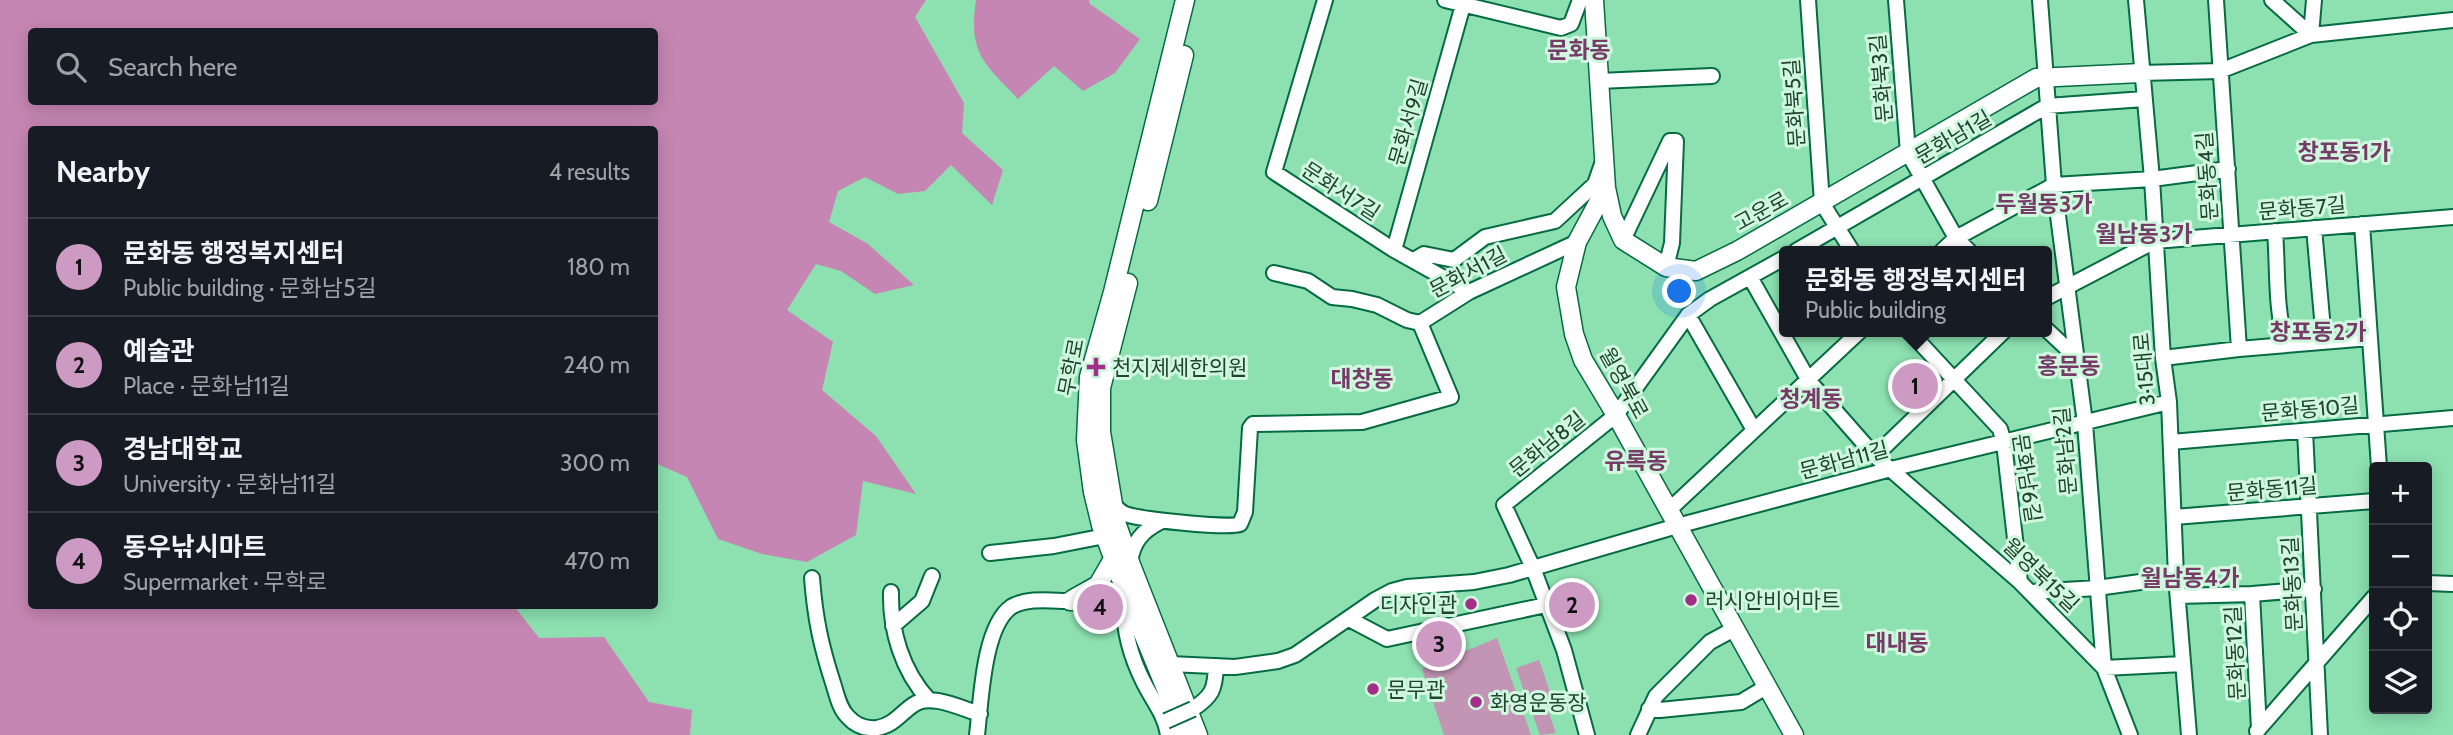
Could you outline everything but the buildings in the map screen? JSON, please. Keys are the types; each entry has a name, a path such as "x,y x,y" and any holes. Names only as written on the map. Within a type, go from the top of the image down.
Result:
{"main road":[{"name":"무학로","path":"1185,0 1090,377 1086,440 1093,492 1105,536 1121,561 1170,664 1198,735"},
{"name":"무학로","path":"1185,735 1131,615 1124,587 1101,432 1101,388 1197,0"},
{"path":"1594,0 1606,188 1612,216 1623,240"},
{"name":"고운로","path":"1623,240 1666,267 1696,271 1822,203 2036,78 2046,81 2141,73"},
{"name":"월영북로","path":"1606,188 1577,242 1566,287 1574,334 1583,360 1794,735"},
{"path":"1070,601 1098,585 1121,561"},
{"path":"1070,601 1095,601 1131,615"}],"street":[{"name":"문화서7길","path":"1325,0 1274,172 1394,250 1469,292"},
{"path":"1445,0 1560,28 1571,24 1580,0"},
{"name":"문화북5길","path":"1808,0 1822,203"},
{"name":"문화북3길","path":"1896,0 1908,153"},
{"name":"문화남2길","path":"2040,0 2054,185 2085,422 2104,668"},
{"name":"3·15대로","path":"2136,0 2152,179 2163,358 2169,402 2176,577 2189,735"},
{"name":"문화동4길","path":"2216,0 2239,349"},
{"path":"2272,0 2311,35"},
{"path":"2311,35 2314,0"},
{"name":"문화서9길","path":"1394,250 1463,5"},
{"path":"2141,73 2220,71 2311,35 2453,20"},
{"path":"1599,81 1712,76"},
{"name":"문화남1길","path":"1805,246 2047,106 2144,99"},
{"path":"1623,240 1670,141 1676,141 1672,243 1666,267"},
{"path":"1908,153 1956,238 1964,246"},
{"path":"1413,260 1424,254 1454,260 1485,237 1555,221 1595,184 1604,160"},
{"path":"1947,246 1956,238 2054,185 2152,179 2228,169"},
{"path":"1822,203 1850,246"},
{"name":"문화동7길","path":"2155,241 2453,217"},
{"path":"2362,224 2379,462"},
{"path":"2314,228 2325,341"},
{"path":"2275,231 2276,272 2286,345"},
{"path":"2052,294 2155,241"},
{"name":"문화서1길","path":"1113,503 1122,513 1160,522 1178,521 1227,527 1241,523 1245,516 1250,428 1253,424 1362,422 1451,397 1420,323 1469,292 1577,242"},
{"path":"1616,415 1688,316 1710,299 1779,261"},
{"path":"1274,273 1308,281 1332,297 1377,305 1407,320 1420,323"},
{"name":"월영북15길","path":"1751,277 1779,327"},
{"path":"1688,316 1754,430"},
{"path":"2052,335 2078,359"},
{"name":"월영북15길","path":"1784,337 1809,381 1875,456 2032,593 2104,668 2130,735"},
{"path":"1669,510 1854,337"},
{"name":"문화남6길","path":"1914,337 2000,429 2004,443 2020,582"},
{"path":"1875,456 1998,337"},
{"path":"2163,358 2370,338"},
{"name":"문화남11길","path":"1170,664 1248,666 1278,661 1295,655 1375,600 1399,589 1474,582 1533,568 1891,469 2169,402"},
{"name":"문화남8길","path":"1533,568 1504,505 1616,415"},
{"name":"문화동10길","path":"2171,442 2453,418"},
{"name":"문화동13길","path":"2305,431 2320,735"},
{"name":"문화동11길","path":"2174,517 2369,501"},
{"path":"1121,561 1135,542 1160,522"},
{"path":"990,554 1055,546 1105,536"},
{"path":"1533,568 1568,660 1587,735"},
{"path":"893,626 922,601 932,576"},
{"path":"2032,593 2097,588 2176,577"},
{"path":"811,578 815,620 821,646 839,702 848,717 862,726 879,727 895,721 917,702 929,700 980,714"},
{"path":"2432,583 2453,584"},
{"name":"문화동12길","path":"2257,732 2253,594 2314,589"},
{"path":"891,592 893,626 913,680 929,700"},
{"path":"2178,596 2253,594"},
{"path":"977,735 990,642 999,620 1012,607 1026,602 1070,601"},
{"path":"2257,732 2369,603"},
{"path":"1349,619 1387,639 1546,605"},
{"path":"1131,615 1124,630 1143,682 1167,728 1206,701 1216,684 1216,666"},
{"path":"1637,735 1656,696 1710,642 1734,629"},
{"path":"2104,668 2183,664"},
{"path":"1649,709 1741,702 1766,687"}],"shaded area":[{"path":"0,0 926,0 915,17 964,103 962,133 1003,170 992,205 951,165 925,191 898,194 865,177 838,191 829,222 868,244 914,285 875,294 841,271 816,264 787,310 833,342 822,390 876,436 916,494 863,481 856,535 807,562 762,554 718,539 687,477 658,464 658,126 28,126 28,609 516,609 539,638 604,637 649,702 692,710 690,735 0,735"},
{"path":"976,0 1089,0 1090,4 1140,39 1115,73 1083,91 1054,66 1018,99 981,56 974,33"},
{"name":"화영운동장","path":"1497,638 1531,735 1444,735 1422,669"},
{"path":"1539,660 1553,701 1530,709 1516,668"},
{"path":"1547,708 1556,733 1540,735 1532,713"}],"place":[{"name":"천지제세한의원","path":"1096,367"},
{"name":"문화동 행정복지센터","path":"1915,386"},
{"name":"러시안비어마트","path":"1691,600"},
{"name":"디자인관","path":"1471,604"},
{"name":"예술관","path":"1572,605"},
{"name":"동우낚시마트","path":"1100,607"},
{"name":"경남대학교","path":"1439,644"},
{"name":"문무관","path":"1373,689"},
{"name":"화영운동장","path":"1476,702"}],"district":[{"name":"문화동","path":"1579,50"},
{"name":"창포동1가","path":"2344,152"},
{"name":"두월동3가","path":"2044,204"},
{"name":"월남동3가","path":"2144,234"},
{"name":"창포동2가","path":"2318,332"},
{"name":"홍문동","path":"2069,366"},
{"name":"대창동","path":"1362,379"},
{"name":"청계동","path":"1811,399"},
{"name":"유록동","path":"1636,461"},
{"name":"월남동4가","path":"2190,578"},
{"name":"대내동","path":"1897,643"}]}
